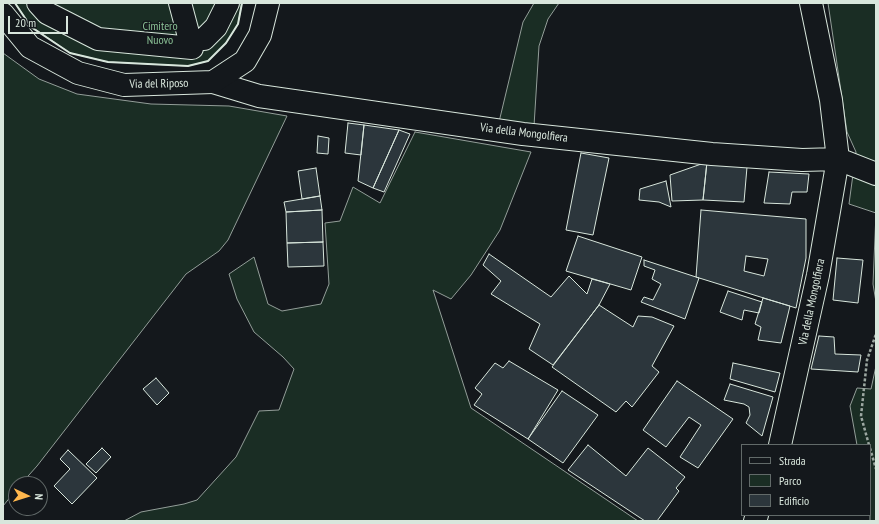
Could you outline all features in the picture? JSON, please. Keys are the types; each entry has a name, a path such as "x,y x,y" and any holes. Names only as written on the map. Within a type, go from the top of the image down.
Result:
{"street":[{"path":"38,3 47,12 98,39 198,44 216,27 228,3"},
{"path":"180,3 198,44"},
{"path":"213,82 244,61 260,35 268,3"},
{"name":"Via della Mongolfiera","path":"780,444 818,275 838,159 831,100 811,3"},
{"name":"Via del Riposo","path":"3,14 30,47 78,73 124,85 213,82"},
{"name":"Via della Mongolfiera","path":"213,82 259,96 523,134 712,154 802,160 838,159"},
{"path":"838,159 876,174"}],"path":[{"path":"869,444 861,416 867,360 876,334"},
{"path":"871,452 876,469"}],"green space":[{"name":"Cimitero Nuovo","path":"15,3 242,3 238,24 226,43 208,61 188,66 108,62 70,53 31,26"},
{"path":"534,3 559,3 548,19 539,46 534,126 499,122 523,22"},
{"path":"828,3 876,3 876,213 849,204 856,152 847,132"},
{"path":"3,53 39,79 77,94 151,104 229,106 287,116 228,240 219,251 186,274 28,476 8,476 8,500 3,506"},
{"path":"415,132 531,152 500,230 471,275 451,299 433,290 471,408 638,521 124,521 141,512 197,500 236,457 259,411 279,410 294,369 283,357 254,332 237,299 229,274 254,257 268,304 282,311 321,304 329,284 325,223 340,221 353,187 380,203"},
{"path":"876,213 876,302 873,284"},
{"path":"876,366 876,521 870,521 871,444 857,444 850,406 857,388 871,389"}],"building":[{"path":"348,123 364,125 361,155 345,153"},
{"path":"364,125 399,130 373,188 358,181"},
{"path":"399,130 410,134 384,192 373,188"},
{"path":"318,136 329,138 328,154 317,153"},
{"path":"581,153 609,158 593,235 566,230"},
{"path":"707,162 747,167 744,202 703,200"},
{"path":"707,162 703,200 672,201 670,175"},
{"path":"316,168 320,196 302,199 298,171"},
{"path":"769,172 809,174 807,192 792,192 790,204 764,203"},
{"path":"666,181 671,207 659,202 639,200 640,189"},
{"path":"320,196 322,210 286,212 284,202"},
{"path":"322,210 323,242 287,243 286,212"},
{"path":"701,210 806,219 806,258 796,308 696,277","holes":["746,256 768,259 764,276 744,271"]},
{"path":"578,236 642,257 631,290 566,271"},
{"path":"323,242 324,266 288,267 287,243"},
{"path":"489,254 551,297 569,276 587,294 592,279 610,284 599,305 553,365 529,349 540,324 491,294 501,281 483,265"},
{"path":"837,258 863,260 858,303 833,300"},
{"path":"644,260 699,278 685,319 641,302 644,297 653,300 661,284 652,279 655,270 644,266"},
{"path":"728,291 762,302 759,313 744,310 742,320 720,312"},
{"path":"763,298 790,306 781,343 758,340 761,327 755,324"},
{"path":"599,305 633,327 638,316 652,317 674,326 652,366 659,372 632,407 626,401 616,412 552,367"},
{"path":"819,336 834,337 835,354 861,355 858,372 811,369"},
{"path":"509,361 558,390 528,439 474,405 482,394 475,388 495,363 503,368"},
{"path":"733,363 780,373 775,392 730,379"},
{"path":"156,378 169,393 157,405 143,389"},
{"path":"677,381 733,419 698,468 680,457 701,425 689,417 666,447 643,430"},
{"path":"730,384 773,397 762,436 746,423 750,415 749,407 744,404 724,400"},
{"path":"562,391 598,415 563,463 528,439"},
{"path":"588,445 626,476 648,448 685,477 676,488 679,491 657,521 645,521 568,470"},
{"path":"102,448 111,457 96,473 86,464"},
{"path":"68,450 97,478 72,504 54,486 70,469 60,459"}],"wall":[{"path":"15,3 31,27 70,53 108,62 188,66 208,61 226,43 238,24 242,3"}]}
